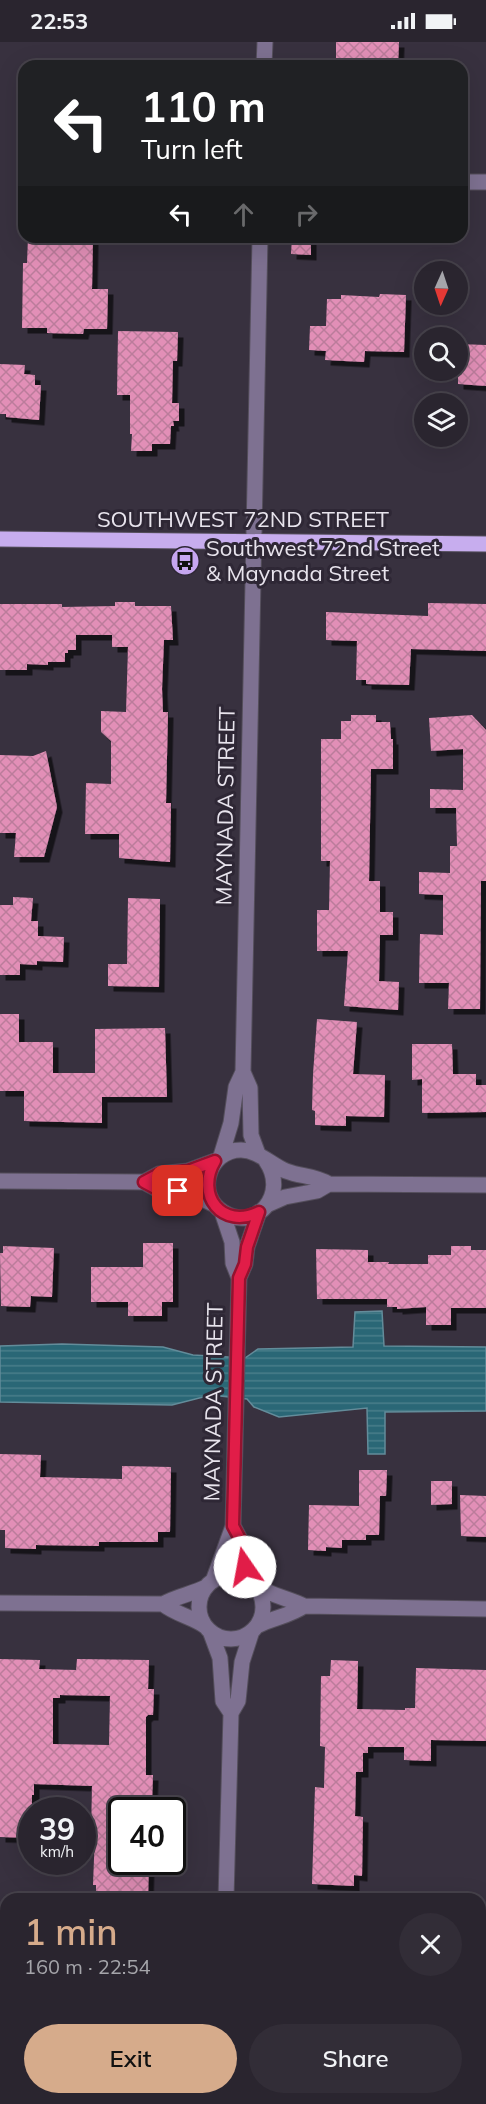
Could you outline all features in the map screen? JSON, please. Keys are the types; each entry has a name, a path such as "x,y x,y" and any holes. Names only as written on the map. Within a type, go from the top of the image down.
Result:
{"main road":[{"name":"SOUTHWEST 72ND STREET","path":"0,539 486,544"}],"street":[{"path":"264,60 265,42"},
{"path":"468,182 486,182"},
{"name":"MAYNADA STREET","path":"218,1159 231,1123 236,1087 243,1072 260,243"},
{"name":"MAYNADA STREET","path":"243,1072 250,1088 251,1135 262,1158"},
{"path":"144,1182 159,1174 188,1171 239,1150 262,1158 286,1171 300,1176 317,1177 329,1184 486,1185"},
{"path":"262,1158 274,1178 275,1188 263,1209"},
{"path":"218,1159 209,1171 207,1182 208,1194 218,1208"},
{"path":"0,1181 144,1182 157,1189 191,1194 241,1218 285,1197 317,1191 329,1184"},
{"name":"MAYNADA STREET","path":"218,1208 232,1242 233,1263 239,1278"},
{"name":"MAYNADA STREET","path":"210,1584 233,1526 239,1278 245,1264 247,1247 263,1209"},
{"name":"MAYNADA STREET","path":"233,1526 240,1539 252,1583"},
{"path":"0,1603 163,1604 173,1598 194,1593 226,1575 237,1575 268,1593 304,1606 486,1609"},
{"path":"226,1893 231,1713 238,1701 242,1662 262,1617 264,1606 261,1595 252,1583"},
{"path":"210,1584 199,1603 200,1613 220,1658 223,1701 231,1713"},
{"path":"163,1604 172,1611 183,1614 208,1628 218,1636 228,1639 239,1638 270,1620 295,1612 304,1606"}],"water":[{"path":"382,1311 384,1346 486,1347 486,1411 385,1412 385,1454 368,1454 367,1408 279,1417 254,1407 247,1399 211,1395 172,1405 0,1402 0,1346 62,1344 163,1347 193,1355 245,1358 258,1349 353,1347 355,1312"}],"building":[{"path":"336,42 399,42 398,60 336,60"},
{"path":"28,243 93,243 92,289 108,289 107,329 84,329 83,334 47,333 47,328 22,328 23,263 27,263"},
{"path":"292,243 311,243 311,255 291,254"},
{"path":"380,294 406,295 404,352 365,351 364,362 325,360 326,351 309,350 310,326 326,326 327,299 341,299 341,295 379,297"},
{"path":"118,331 178,332 177,361 173,361 172,403 179,403 179,421 173,421 174,426 171,426 170,444 152,444 152,451 131,451 130,395 117,395"},
{"path":"468,344 486,345 486,386 458,384 458,381 468,381"},
{"path":"0,364 25,365 24,374 35,375 35,385 41,385 39,420 6,417 6,414 0,414"},
{"path":"115,602 135,602 135,606 171,606 173,640 164,640 162,689 163,712 168,712 166,803 171,803 170,862 119,858 119,834 85,834 86,783 111,784 111,741 101,732 101,711 126,712 128,647 112,647 112,635 76,635 76,650 68,650 68,653 65,653 65,662 48,662 48,665 27,664 27,670 0,670 0,604 62,604 62,607 115,606"},
{"path":"428,603 486,604 486,651 411,649 409,685 366,684 366,680 356,680 357,641 326,640 326,612 428,616"},
{"path":"351,715 376,715 376,722 390,722 391,739 393,739 393,769 371,769 369,881 380,881 380,912 393,912 393,935 380,935 379,981 399,982 398,1010 344,1006 348,951 317,951 317,910 329,910 330,861 321,861 321,739 341,739 341,721 351,721"},
{"path":"472,715 486,730 486,881 481,881 480,1009 448,1009 449,983 419,983 420,934 443,935 443,895 419,894 419,872 450,873 450,846 457,846 456,808 430,808 430,789 463,790 463,749 431,751 429,718"},
{"path":"46,751 57,807 44,857 14,857 16,833 0,833 0,755 33,756"},
{"path":"13,897 33,898 31,921 38,921 38,936 64,937 63,962 37,961 37,965 20,964 20,975 0,975 0,905 13,905"},
{"path":"128,898 160,899 159,987 108,986 108,964 127,964"},
{"path":"0,1014 19,1014 19,1042 53,1042 53,1073 95,1073 95,1029 165,1028 167,1097 102,1097 102,1123 24,1121 24,1091 0,1091"},
{"path":"317,1019 357,1022 353,1074 385,1075 384,1117 346,1116 346,1126 315,1125 315,1111 312,1110"},
{"path":"412,1044 452,1044 453,1074 476,1074 476,1085 486,1085 486,1112 422,1113 422,1079 412,1080"},
{"path":"143,1243 173,1243 173,1302 162,1302 162,1316 128,1316 128,1302 91,1302 91,1267 143,1267"},
{"path":"3,1246 54,1248 52,1297 31,1296 30,1307 1,1306 0,1253 3,1253"},
{"path":"451,1246 471,1246 471,1250 486,1250 486,1308 451,1308 451,1325 426,1325 426,1307 397,1309 397,1307 387,1307 387,1299 317,1299 316,1249 368,1250 368,1262 428,1264 428,1255 451,1255"},
{"path":"0,1454 41,1455 40,1477 122,1479 122,1466 171,1467 170,1532 158,1532 158,1542 99,1542 99,1546 36,1545 36,1549 5,1548 5,1530 0,1530"},
{"path":"359,1470 387,1470 386,1496 380,1496 379,1535 366,1535 366,1540 342,1540 342,1548 326,1547 326,1551 308,1550 309,1505 359,1506"},
{"path":"431,1481 452,1481 452,1504 431,1505"},
{"path":"460,1495 486,1496 486,1537 461,1536"},
{"path":"0,1659 40,1660 39,1669 76,1670 77,1659 149,1660 148,1689 154,1689 153,1715 146,1717 146,1775 153,1775 152,1797 108,1797 108,1875 149,1875 148,1893 96,1893 96,1885 93,1885 93,1875 96,1875 96,1797 92,1797 92,1786 34,1784 34,1795 32,1797 18,1797 18,1838 0,1837","holes":["60,1695 110,1696 109,1745 53,1744 53,1698 60,1698"]},
{"path":"331,1660 358,1661 357,1709 405,1710 405,1708 415,1708 416,1668 486,1670 486,1741 431,1740 431,1761 404,1760 404,1747 368,1747 368,1753 363,1753 363,1772 356,1772 355,1816 363,1817 362,1876 354,1875 354,1886 312,1884 315,1787 324,1788 325,1747 320,1746 321,1676 330,1676"}],"place":[{"name":"Southwest 72nd Street & Maynada Street","path":"185,561"}],"route":[{"path":"178,1191 157,1189 144,1182 159,1174 182,1173 215,1161 209,1171 207,1182 208,1194 213,1204 222,1212 241,1218 259,1212 251,1232 245,1264 239,1278 237,1325 233,1526 240,1539 245,1567"}]}
